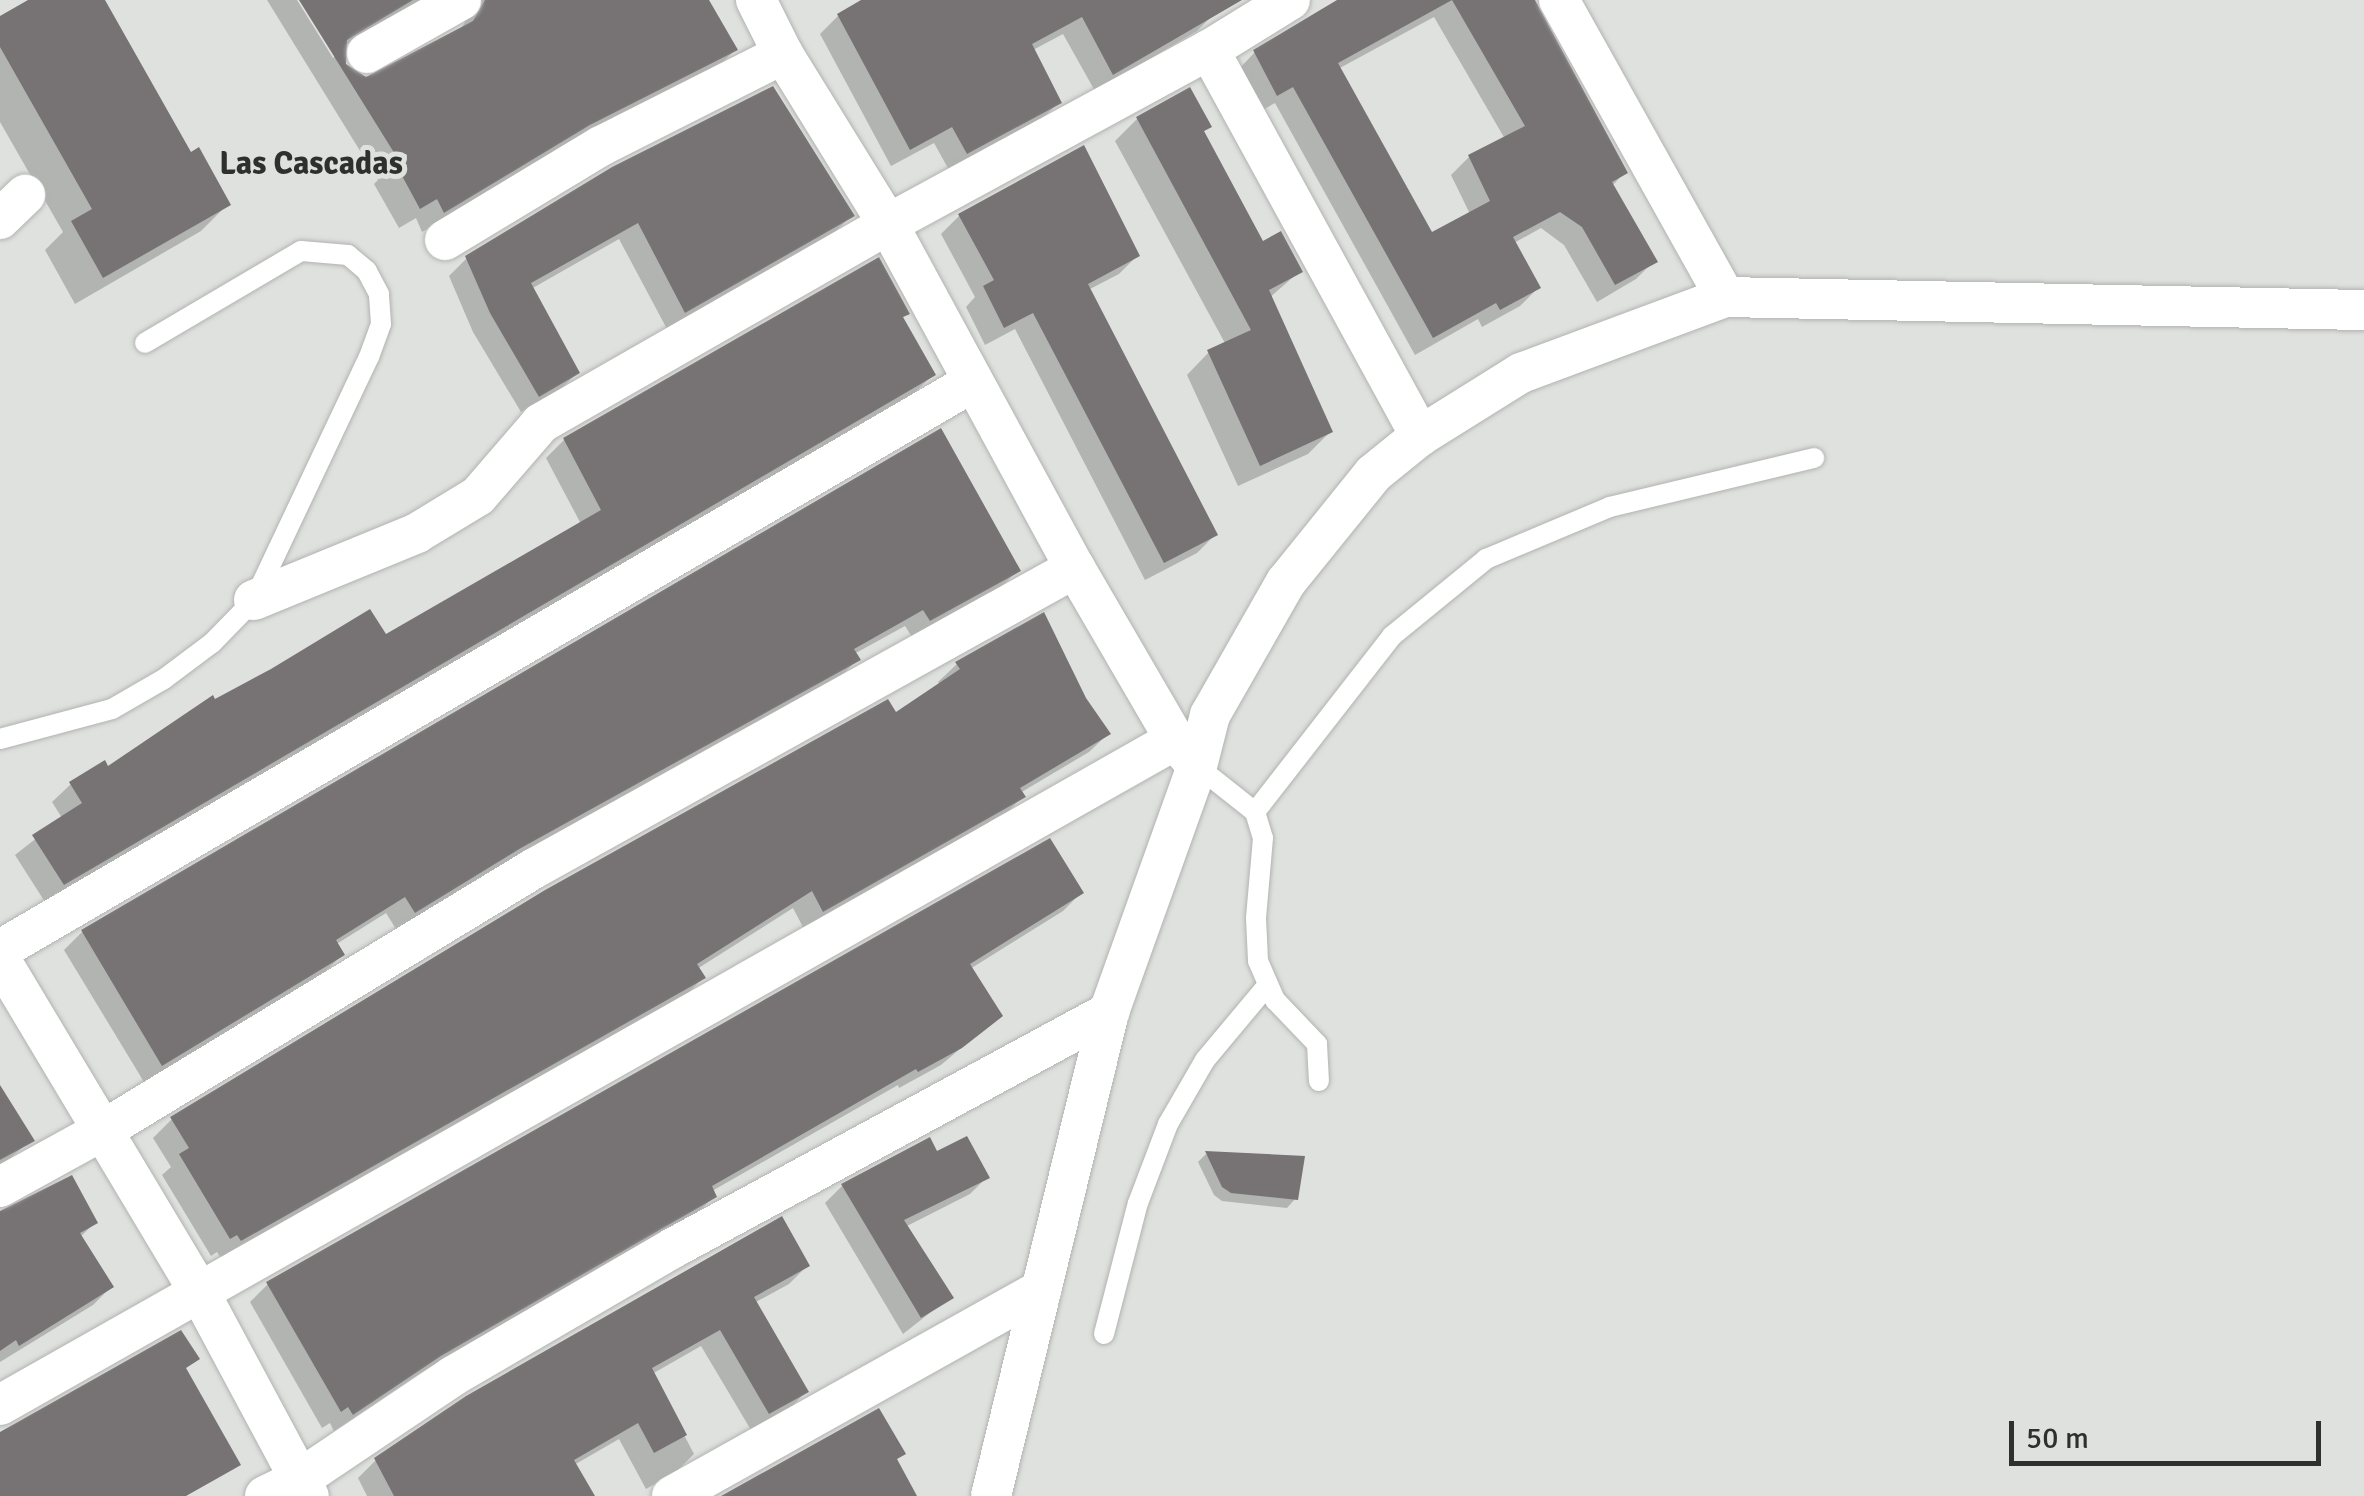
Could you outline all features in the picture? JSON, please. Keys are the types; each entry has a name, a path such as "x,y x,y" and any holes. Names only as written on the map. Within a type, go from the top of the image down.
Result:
{"street":[{"path":"367,53 461,0"},
{"path":"254,600 340,568 432,524 478,496 541,422 888,224 1209,50 1290,0"},
{"path":"1559,0 1726,297"},
{"path":"765,3 783,54 888,224 971,384 1186,753"},
{"path":"1209,50 1420,436"},
{"path":"445,240 601,146 783,54"},
{"path":"991,1496 1110,1012 1186,753 1286,582 1373,474 1420,436 1522,372 1726,297 2364,310"},
{"path":"0,950 971,384"},
{"path":"0,1187 100,1132 533,868 1075,568"},
{"path":"0,1404 1186,753"},
{"path":"0,959 100,1132 201,1294 291,1490 453,1376 673,1248 1110,1012"},
{"path":"672,1496 1041,1290"}],"lane":[{"path":"0,740 112,709 164,679 212,643 254,600 369,357 382,324 379,294 367,272 348,255 302,251 145,343"},
{"path":"1255,812 1392,636 1486,559 1610,506 1814,458"},
{"path":"1186,753 1255,812 1263,838 1256,918 1258,961 1266,988 1317,1044 1319,1080"},
{"path":"1104,1334 1138,1203 1168,1124 1205,1060 1266,988"}],"building":[{"path":"28,0 105,0 191,152 199,147 231,205 103,278 71,221 92,209 0,47 0,16"},
{"path":"299,0 413,0 347,40 346,64 366,77 473,21 485,0 709,0 738,50 590,125 444,213 437,199 420,209 394,161 398,159"},
{"path":"861,0 1242,0 1113,75 1082,17 1032,44 1062,103 967,154 952,127 910,150 837,14"},
{"path":"1337,0 1452,0 1535,0 1628,173 1612,182 1658,262 1615,285 1582,227 1560,212 1513,237 1541,288 1500,310 1496,303 1433,338 1293,87 1277,96 1253,50","holes":["1452,0 1525,126 1468,155 1490,201 1432,232 1338,63"]},
{"path":"773,86 855,216 685,313 638,223 531,283 580,373 539,397 490,313 465,256 612,167"},
{"path":"1190,87 1212,127 1204,131 1263,241 1281,231 1303,272 1269,290 1333,432 1260,466 1207,350 1251,330 1136,117"},
{"path":"1084,145 1140,256 1088,284 1218,535 1164,563 1033,313 1004,328 983,286 994,280 958,214"},
{"path":"879,257 910,314 903,317 936,375 64,885 32,835 82,803 69,782 105,760 108,766 213,695 215,699 271,669 370,609 386,634 601,510 563,438"},
{"path":"941,428 1021,571 930,621 923,610 854,649 861,660 521,848 415,913 405,897 336,940 345,955 162,1066 81,930"},
{"path":"1044,612 1086,698 1111,734 1020,788 1026,797 823,912 812,891 697,964 706,978 241,1241 237,1235 230,1239 179,1154 189,1148 170,1117 545,890 888,699 896,712 960,669 955,662"},
{"path":"1050,838 1084,893 970,964 1003,1016 962,1048 918,1072 916,1069 712,1186 717,1197 441,1356 353,1415 348,1407 341,1412 266,1282"},
{"path":"0,1085 35,1141 0,1160"},
{"path":"967,1136 990,1178 904,1220 954,1298 921,1318 841,1184 930,1137 937,1151"},
{"path":"1205,1151 1305,1156 1298,1200 1231,1193 1222,1187"},
{"path":"72,1175 98,1223 80,1233 114,1287 19,1346 16,1340 0,1351 0,1211"},
{"path":"782,1216 810,1266 754,1297 809,1392 769,1414 720,1330 652,1368 687,1435 654,1453 638,1423 574,1460 595,1496 394,1496 374,1458 466,1396"},
{"path":"181,1330 200,1359 186,1368 241,1465 186,1496 0,1496 0,1432"},
{"path":"879,1408 906,1454 897,1459 917,1496 721,1496"}],"district":[{"name":"Las Cascadas","path":"311,164"}]}
